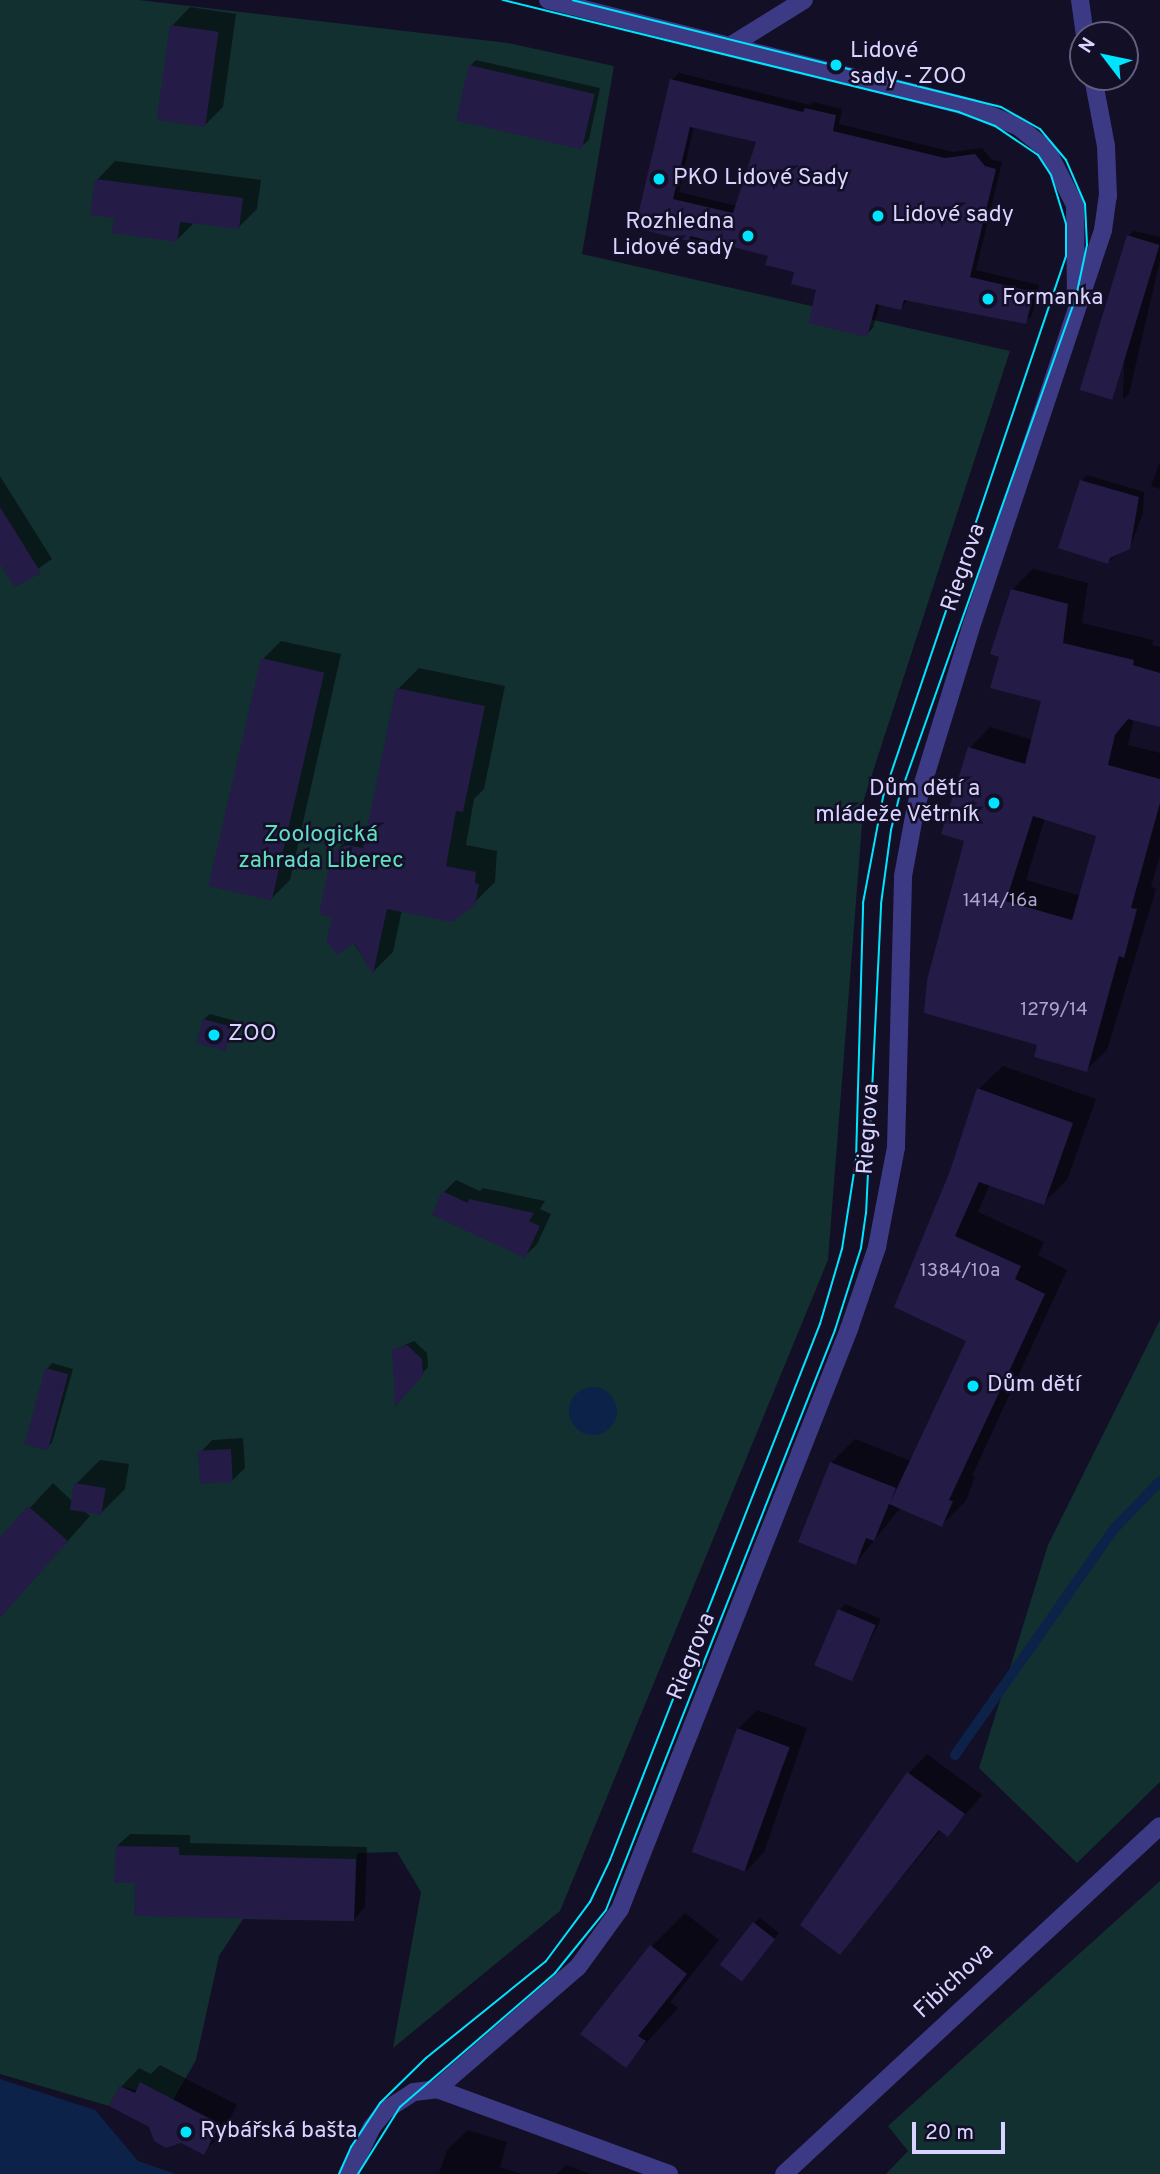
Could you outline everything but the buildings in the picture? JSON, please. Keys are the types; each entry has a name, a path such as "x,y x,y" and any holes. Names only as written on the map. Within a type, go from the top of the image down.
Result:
{"street":[{"path":"548,0 732,44 973,107 1019,127 1039,142 1060,172 1075,205 1076,320"},
{"path":"732,44 804,0"},
{"path":"1080,0 1082,21"},
{"name":"Riegrova","path":"437,2089 578,1967 620,1909 849,1329 888,1204 896,1147 903,876 916,806 970,630 1076,320 1103,230 1108,196 1106,146 1096,91"},
{"name":"Fibichova","path":"784,2174 1160,1826"},
{"path":"349,2174 372,2127 386,2110 414,2092 437,2089 669,2174"}],"green space":[{"name":"Zoologická zahrada Liberec","path":"0,0 139,0 508,43 614,66 582,254 1010,351 864,799 828,1260 560,1911 393,2048 421,1892 397,1852 357,1853 354,1921 243,1919 219,1956 196,2060 173,2100 120,2086 109,2106 0,2074"},
{"path":"1160,1320 1160,1782 1077,1863 979,1768 1048,1545"},
{"path":"1160,1881 1160,2174 886,2174 908,2151 888,2126"}],"water":[{"path":"593,1387 610,1394 617,1411 610,1428 593,1435 576,1428 569,1411 576,1394"},
{"path":"0,2079 95,2110 138,2161 176,2174 0,2174"}],"waterway":[{"path":"955,1755 1114,1529 1160,1481"}],"tram line":[{"path":"339,2174 351,2147 380,2103 426,2058 546,1961 590,1902 610,1860 820,1324 842,1249 856,1160 863,903 883,797 1066,256 1066,224 1051,175 1038,155 995,126 959,112 503,0"},
{"path":"358,2174 400,2107 555,1973 606,1910 835,1330 861,1248 866,1214 881,904 891,830 900,795 1076,297 1087,245 1085,204 1066,160 1040,129 1001,107 573,0"}],"place":[{"name":"Lidové sady - ZOO","path":"836,65"},
{"name":"PKO Lidové Sady","path":"659,179"},
{"name":"Lidové sady","path":"878,216"},
{"name":"Rozhledna Lidové sady","path":"748,236"},
{"name":"Formanka","path":"988,299"},
{"name":"Dům dětí a mládeže Větrník","path":"994,803"},
{"name":"ZOO","path":"214,1035"},
{"name":"Dům dětí","path":"973,1386"},
{"name":"Rybářská bašta","path":"186,2132"}]}
